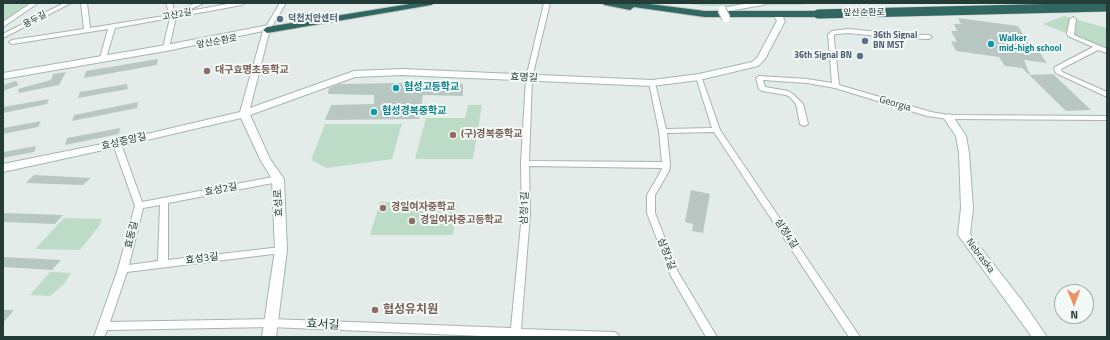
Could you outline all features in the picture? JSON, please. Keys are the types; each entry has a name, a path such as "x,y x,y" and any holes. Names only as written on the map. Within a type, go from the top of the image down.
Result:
{"highway":[{"name":"앞산순환로","path":"268,29 410,3"},
{"name":"앞산순환로","path":"268,29 431,3"},
{"path":"605,3 691,16 726,18 779,18"},
{"name":"앞산순환로","path":"622,3 705,14 1106,7"},
{"name":"앞산순환로","path":"641,3 706,12 818,13"},
{"path":"653,3 722,10"},
{"path":"1083,9 1106,7"}],"street":[{"path":"3,25 35,3"},
{"name":"용두길","path":"3,36 68,3"},
{"path":"84,3 87,30"},
{"path":"166,48 173,16 169,3"},
{"path":"173,16 201,3"},
{"name":"고산2길","path":"12,42 173,16 218,5 242,3"},
{"path":"244,114 268,29 284,3"},
{"name":"삼정1길","path":"515,336 526,214 525,163 529,78 547,3"},
{"path":"726,18 722,10 763,3"},
{"path":"1067,3 1083,9"},
{"name":"효명길","path":"244,114 354,74 402,72 652,83 699,77 755,64 761,59 780,20 779,18"},
{"path":"1073,19 1070,33 1071,36 1107,51"},
{"path":"103,58 112,26"},
{"name":"앞산순환로","path":"3,76 268,29"},
{"name":"앞산순환로","path":"3,79 239,38 268,29"},
{"path":"836,86 831,40 831,36 834,32 848,31 898,36 929,37"},
{"path":"1099,47 1057,68 1059,73 1107,95"},
{"name":"삼정4길","path":"699,77 716,130 855,337"},
{"name":"Georgia","path":"804,124 799,104 792,96 788,93 762,89 759,78 807,81 836,86 930,114 948,117 1107,118"},
{"name":"삼정2길","path":"652,83 663,131 666,165 665,171 651,195 651,213 674,273 712,337"},
{"name":"효성중앙길","path":"3,168 117,144 244,114"},
{"name":"효성로","path":"244,114 265,159 278,179 281,250 269,337"},
{"name":"Nebraska","path":"948,117 962,136 967,208 964,235 1040,337"},
{"path":"663,131 716,130"},
{"path":"117,144 139,206"},
{"path":"525,163 666,165"},
{"name":"효성2길","path":"139,206 278,179"},
{"path":"163,264 164,201"},
{"name":"효동길","path":"99,337 124,269 139,206"},
{"name":"효성3길","path":"124,269 281,250"},
{"path":"104,326 272,323"},
{"name":"효서길","path":"272,323 515,336 614,337"}],"green space":[{"path":"3,3 31,3 3,22"},
{"path":"683,3 809,3 803,5 704,6"},
{"path":"1064,16 1107,28 1107,49 1043,24"},
{"path":"468,105 482,105 473,159 415,159 426,118 465,118"},
{"path":"325,124 402,124 392,159 327,168 311,160"},
{"path":"380,202 454,202 458,208 453,235 370,235"},
{"path":"64,218 102,219 99,226 80,250 35,249"},
{"path":"50,272 71,273 64,284 50,296 30,295"}],"building":[{"name":"Walker mid-high school","path":"958,18 1018,26 1034,52 1040,53 1047,63 1024,60 1030,75 1053,74 1091,110 1066,111 1022,68 1005,66 999,57 956,51 951,41 957,42 951,31 957,31 954,24 961,24"},
{"path":"158,59 157,65 84,78 86,71"},
{"path":"66,72 59,85 19,93 18,89 51,80 53,74"},
{"path":"16,81 19,85 3,91 3,85"},
{"path":"127,84 128,89 78,98 80,92"},
{"path":"340,84 463,84 463,96 423,95 419,119 325,120 331,105 374,104 374,95 328,94 329,88"},
{"path":"49,99 47,104 3,113 3,107"},
{"path":"138,102 137,108 72,121 74,115"},
{"path":"41,121 38,127 3,134 3,128"},
{"path":"120,128 119,134 65,145 67,138"},
{"path":"36,146 34,152 3,158 3,152"},
{"path":"34,175 91,178 83,185 26,183"},
{"path":"691,190 710,194 703,233 692,231 693,224 685,222"},
{"path":"3,213 63,215 55,224 3,222"},
{"path":"3,257 61,260 52,270 3,267"},
{"path":"3,310 14,310 3,323"}],"place":[{"name":"덕천치안센터","path":"280,19"},
{"name":"36th Signal BN MST","path":"865,41"},
{"name":"Walker mid-high school","path":"991,44"},
{"name":"36th Signal BN","path":"860,56"},
{"name":"대구효명초등학교","path":"207,71"},
{"name":"협성고등학교","path":"396,88"},
{"name":"협성경복중학교","path":"374,112"},
{"name":"(구)경복중학교","path":"453,135"},
{"name":"경일여자중학교","path":"383,208"},
{"name":"경일여자중고등학교","path":"412,221"},
{"name":"협성유치원","path":"375,310"}]}
